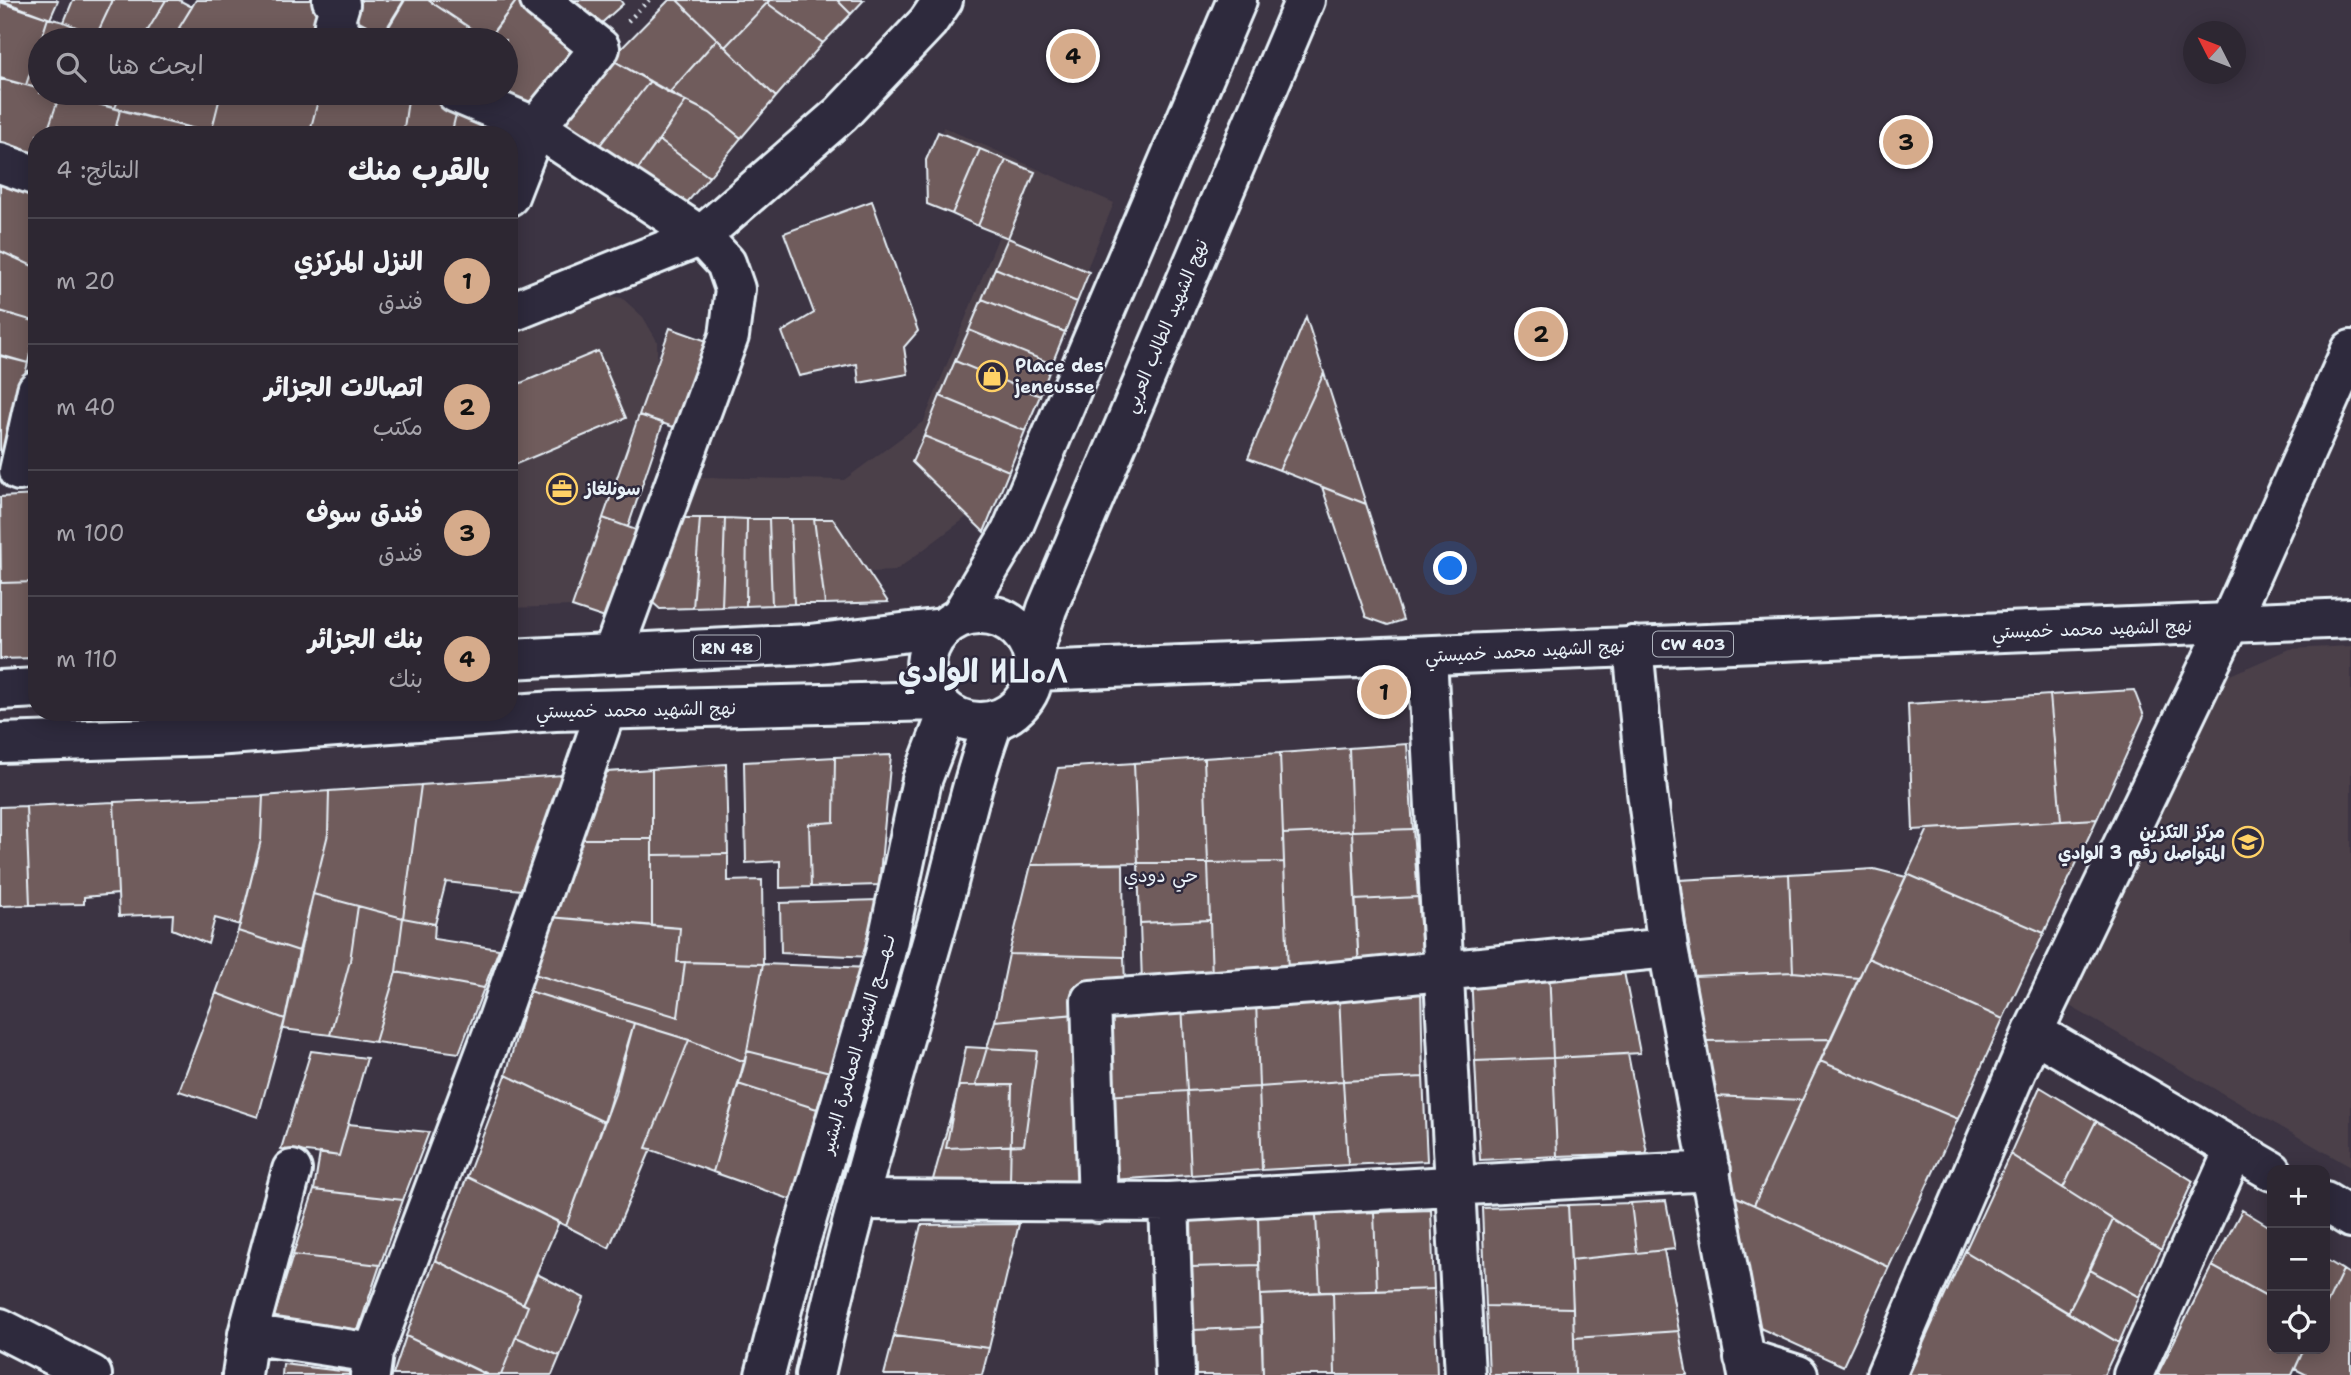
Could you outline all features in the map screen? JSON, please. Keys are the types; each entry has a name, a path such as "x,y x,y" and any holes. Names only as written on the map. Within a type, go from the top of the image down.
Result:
{"street":[{"path":"332,0 340,4 334,24 337,28"},
{"path":"518,174 537,127 600,48 540,0"},
{"path":"518,309 701,236 841,114 928,22 943,0"},
{"path":"952,623 979,613 1004,620 1025,637 1034,662 1023,702 1010,714 994,720 970,721 943,707 928,683 926,663 932,644 952,623 1011,532 1237,0"},
{"name":"نهج الشهيد الطالب العربي","path":"1034,662 1047,609 1305,0"},
{"path":"485,105 537,127 701,236 726,263 735,289 729,336 613,652"},
{"path":"0,163 28,173"},
{"path":"1886,1375 2033,1032 2229,624 2351,351"},
{"path":"19,471 28,430"},
{"name":"نهج الشهيد محمد خميستي","path":"1034,662 1427,656 2351,618"},
{"name":"RN 48","path":"518,658 810,644 952,623"},
{"path":"1633,646 1647,792 1668,948 1746,1366 1798,1375"},
{"path":"1427,656 1465,1375"},
{"path":"0,690 28,688"},
{"name":"نهج الشهيد محمد خميستي","path":"518,714 606,710 943,707"},
{"name":"نــهـــــج الشهيد العمامرة البشير","path":"765,1375 796,1255 886,954 922,780 943,707"},
{"path":"248,1334 371,1364 498,1019 606,710"},
{"path":"815,1375 858,1200 941,910 972,779 994,720"},
{"name":"نهج الشهيد محمد خميستي","path":"0,743 214,736 398,721"},
{"path":"1098,1203 1091,1000 1313,984 1668,948"},
{"path":"2033,1032 2267,1168"},
{"path":"2133,1375 2235,1148"},
{"path":"242,1375 248,1334 292,1170"},
{"path":"858,1200 1169,1202 1711,1171"},
{"path":"1169,1202 1175,1375"},
{"path":"2330,1205 2351,1218"},
{"path":"0,1328 92,1375"}],"shaded area":[{"name":"Place des jeneusse","path":"943,127 1114,203 992,498 895,571 681,580 662,574 693,477 844,480 924,421 1013,201 937,164"},
{"name":"سونلغاز","path":"600,294 622,298 643,317 657,341 657,371 572,606 518,608 518,326"},
{"name":"مركز التكزين المتواصل رقم 3 الوادي","path":"2351,646 2351,1167 2068,1005 2221,679 2290,649"}],"building":[{"path":"0,0 56,0 58,1 50,19"},
{"path":"73,0 113,0 100,28 78,28 64,22"},
{"path":"113,0 166,0 149,28 100,28"},
{"path":"166,0 179,0 192,7 179,28 149,28"},
{"path":"196,0 318,0 326,5 314,28 179,28"},
{"path":"348,0 404,0 387,28 372,28 344,13"},
{"path":"405,0 428,0 470,28 388,28"},
{"path":"428,0 517,0 497,28 470,28"},
{"path":"517,0 587,51 534,115 512,105 518,105 518,28 496,28"},
{"path":"556,0 620,0 623,4 595,29"},
{"path":"669,0 677,0 717,39 669,93 611,59"},
{"path":"677,0 770,0 725,47"},
{"path":"770,0 837,0 851,14 823,43 767,3"},
{"path":"837,0 864,0 851,14"},
{"path":"0,2 48,18 45,28 28,28 26,85 0,79"},
{"path":"767,3 823,43 776,97 725,47"},
{"path":"48,18 78,28 45,28"},
{"path":"717,39 776,97 741,138 710,113 669,93"},
{"path":"611,59 650,81 593,154 551,130"},
{"path":"0,78 28,86 28,105 56,105 49,126 28,126 28,160 0,154"},
{"path":"650,81 686,101 631,179 593,154"},
{"path":"686,101 710,113 741,138 709,177 659,140"},
{"path":"56,105 101,105 120,110 116,126 49,126"},
{"path":"116,105 218,105 213,126 184,126 115,108"},
{"path":"218,105 317,105 311,126 213,126"},
{"path":"317,105 407,105 404,126 311,126"},
{"path":"407,105 458,105 453,126 404,126"},
{"path":"458,105 466,105 515,126 453,126"},
{"path":"120,110 182,126 116,126"},
{"path":"938,132 980,149 952,214 927,204 926,160"},
{"path":"659,140 709,177 678,213 631,179"},
{"path":"980,149 1006,160 978,226 952,214"},
{"path":"1006,160 1035,172 1008,238 978,226"},
{"path":"0,171 28,181 28,264 0,251"},
{"path":"872,201 918,331 904,347 908,374 859,383 857,364 799,376 782,332 814,313 784,233"},
{"path":"1008,238 1089,272 1077,302 995,268"},
{"path":"0,251 28,264 28,319 0,311"},
{"path":"995,268 1077,302 1065,332 982,299"},
{"path":"982,299 1065,332 1052,364 969,330"},
{"path":"0,311 28,319 28,363 0,355"},
{"path":"1306,317 1324,373 1279,470 1248,458"},
{"path":"670,328 707,341 676,428 639,415"},
{"path":"969,330 1052,364 1040,396 955,361"},
{"path":"598,351 626,418 518,463 518,384"},
{"path":"0,356 28,363 3,452 0,452"},
{"path":"955,361 1040,396 1025,431 940,396"},
{"path":"1324,373 1366,504 1279,470"},
{"path":"940,396 1025,431 1009,471 924,436"},
{"path":"639,415 663,423 628,527 603,518"},
{"path":"924,436 1009,471 984,532 912,462"},
{"path":"1322,487 1366,504 1403,620 1388,625 1366,617"},
{"path":"28,495 28,582 1,583 0,497"},
{"path":"603,518 639,531 608,619 572,607"},
{"path":"678,518 700,518 693,608 660,609 652,602"},
{"path":"700,518 725,518 722,607 693,608"},
{"path":"725,518 747,519 746,606 722,607"},
{"path":"747,519 769,519 772,605 746,606"},
{"path":"769,519 791,519 794,604 772,605"},
{"path":"791,519 814,519 825,604 794,604"},
{"path":"814,519 833,519 888,602 825,604"},
{"path":"0,525 1,583 28,582 28,658 0,659"},
{"path":"2134,690 2144,716 2097,819 2061,821 2050,695"},
{"path":"2050,695 2061,821 1913,830 1908,704"},
{"path":"1407,744 1413,829 1352,831 1349,748"},
{"path":"1349,748 1352,831 1283,834 1280,753"},
{"path":"1280,753 1284,862 1208,863 1204,758"},
{"path":"891,755 879,885 811,887 809,824 834,822 835,757"},
{"path":"835,757 834,822 809,824 811,887 780,888 780,861 746,863 744,762"},
{"path":"1204,758 1208,863 1138,863 1134,763"},
{"path":"1134,763 1138,863 1031,865 1058,768"},
{"path":"726,764 728,854 652,855 652,769"},
{"path":"652,769 652,839 581,839 607,772"},
{"path":"563,775 521,890 446,882 435,924 403,918 421,785"},
{"path":"421,785 403,918 313,894 328,834 329,791"},
{"path":"329,791 328,834 299,951 238,931 261,840 263,796"},
{"path":"263,796 261,840 240,925 215,918 208,944 172,929 173,914 119,916 114,802"},
{"path":"114,802 118,894 84,897 84,904 30,905 26,806"},
{"path":"26,806 30,905 0,906 0,807"},
{"path":"2097,819 2044,933 1907,874 1928,829"},
{"path":"1413,829 1418,897 1355,900 1352,831"},
{"path":"1352,831 1359,968 1288,973 1283,834"},
{"path":"581,839 652,839 652,926 550,917"},
{"path":"728,854 728,881 762,880 763,964 677,962 680,928 652,926 652,855"},
{"path":"1284,862 1288,973 1212,978 1208,863"},
{"path":"1138,863 1208,863 1210,920 1140,923"},
{"path":"1123,864 1124,957 1009,954 1031,865"},
{"path":"1874,869 1906,877 1859,978 1793,972 1789,874"},
{"path":"1789,874 1793,972 1694,976 1679,880"},
{"path":"1907,874 2044,933 2003,1019 1868,958"},
{"path":"313,894 358,906 350,961 330,1035 283,1029"},
{"path":"1418,897 1423,964 1359,968 1355,900"},
{"path":"878,900 872,957 781,953 780,903"},
{"path":"358,906 403,918 396,972 375,1042 330,1035 350,961"},
{"path":"550,917 680,928 677,962 685,962 678,1017 534,974"},
{"path":"403,918 435,924 434,939 499,949 484,988 396,972"},
{"path":"1210,920 1212,978 1142,983 1140,923"},
{"path":"238,931 299,951 285,1019 216,993"},
{"path":"1009,954 1124,957 1125,984 1075,987 1076,1014 995,1021"},
{"path":"1868,958 2003,1019 1958,1119 1820,1061"},
{"path":"685,962 763,964 745,1062 689,1040 529,991 534,974 678,1017"},
{"path":"763,964 872,968 830,1072 747,1051"},
{"path":"1623,967 1640,1053 1553,1058 1549,969"},
{"path":"1549,969 1553,1058 1475,1061 1471,972"},
{"path":"396,972 484,988 459,1053 375,1042"},
{"path":"1793,972 1859,978 1831,1039 1705,1041 1694,976"},
{"path":"1421,987 1423,1077 1343,1081 1339,993"},
{"path":"529,991 634,1023 604,1122 506,1075"},
{"path":"216,993 285,1019 258,1117 179,1091"},
{"path":"1339,993 1343,1081 1259,1087 1256,1000"},
{"path":"1256,1000 1259,1087 1187,1091 1182,1005"},
{"path":"1182,1005 1187,1091 1107,1096 1103,1012"},
{"path":"1076,1014 1078,1181 1010,1182 1012,1085 976,1085 995,1021"},
{"path":"634,1023 689,1040 646,1148 651,1149 609,1248 566,1226 615,1094"},
{"path":"1831,1039 1802,1100 1713,1096 1705,1041"},
{"path":"689,1040 745,1062 713,1172 646,1148"},
{"path":"966,1047 1037,1051 1024,1145 946,1148"},
{"path":"311,1051 367,1058 339,1156 281,1149"},
{"path":"747,1051 830,1072 817,1109 738,1084"},
{"path":"1628,1054 1647,1153 1557,1156 1553,1058"},
{"path":"1553,1058 1557,1156 1480,1160 1475,1061"},
{"path":"1820,1061 1958,1119 1889,1267 1754,1205"},
{"path":"506,1075 604,1122 566,1226 467,1177"},
{"path":"1423,1077 1427,1161 1348,1165 1343,1081"},
{"path":"1343,1081 1348,1165 1262,1170 1259,1087"},
{"path":"738,1084 817,1109 792,1200 713,1172"},
{"path":"1012,1085 1010,1182 932,1183 959,1086"},
{"path":"1259,1087 1262,1170 1191,1175 1187,1091"},
{"path":"2040,1087 2096,1121 2063,1188 2010,1154"},
{"path":"1187,1091 1191,1175 1110,1180 1107,1096"},
{"path":"1713,1096 1802,1100 1754,1205 1728,1193"},
{"path":"2096,1121 2193,1181 2161,1250 2063,1188"},
{"path":"348,1124 429,1132 403,1200 314,1190 320,1153 339,1156"},
{"path":"2010,1154 2113,1220 2068,1313 1965,1251"},
{"path":"467,1177 559,1222 523,1304 435,1260"},
{"path":"314,1190 403,1200 380,1265 293,1255"},
{"path":"1728,1193 1889,1267 1843,1366 1749,1323"},
{"path":"1666,1201 1675,1249 1637,1253 1631,1203"},
{"path":"1631,1203 1637,1253 1571,1260 1568,1205"},
{"path":"1568,1205 1573,1308 1486,1306 1482,1208"},
{"path":"1431,1210 1434,1289 1377,1291 1374,1212"},
{"path":"2242,1210 2267,1225 2267,1296 2212,1266"},
{"path":"1374,1212 1377,1291 1320,1292 1316,1215"},
{"path":"1316,1215 1320,1292 1260,1295 1258,1216"},
{"path":"1258,1216 1259,1265 1192,1267 1191,1219"},
{"path":"2113,1220 2161,1250 2139,1297 2090,1270"},
{"path":"1019,1224 989,1348 894,1336 921,1225"},
{"path":"1664,1250 1679,1331 1574,1338 1571,1260"},
{"path":"1965,1251 2119,1343 2104,1375 1909,1375"},
{"path":"293,1255 380,1265 355,1339 272,1323"},
{"path":"435,1260 528,1306 501,1375 487,1375 406,1336"},
{"path":"2330,1262 2343,1270 2330,1297"},
{"path":"1259,1265 1262,1327 1194,1330 1192,1267"},
{"path":"2212,1266 2267,1296 2267,1354 2302,1354 2292,1375 2157,1375"},
{"path":"2090,1270 2139,1297 2119,1343 2068,1313"},
{"path":"2343,1270 2351,1275 2351,1375 2307,1375 2295,1369 2302,1354 2330,1354 2330,1297"},
{"path":"537,1274 584,1298 560,1356 516,1337 528,1306 523,1304"},
{"path":"1434,1289 1437,1375 1335,1375 1333,1292"},
{"path":"1333,1292 1335,1375 1263,1375 1260,1295"},
{"path":"1486,1306 1573,1308 1575,1375 1489,1375"},
{"path":"1262,1327 1263,1375 1196,1375 1194,1330"},
{"path":"1679,1331 1687,1375 1575,1375 1574,1338"},
{"path":"406,1336 488,1375 393,1375"},
{"path":"894,1336 989,1348 982,1375 884,1375"},
{"path":"516,1337 560,1356 552,1375 501,1375"},
{"path":"283,1364 349,1372 349,1375 282,1375"}],"place":[{"name":"بنك الجزائر","path":"1073,56"},
{"name":"فندق سوف","path":"1906,142"},
{"name":"اتصالات الجزائر","path":"1541,334"},
{"name":"Place des jeneusse","path":"992,376"},
{"name":"سونلغاز","path":"562,489"},
{"name":"النزل المركزي","path":"1384,692"},
{"name":"مركز التكزين المتواصل رقم 3 الوادي","path":"2248,842"}],"district":[{"name":"الوادي ⵍⵡⴰⴷ","path":"983,671"},
{"name":"حي دودي","path":"1161,875"}]}
